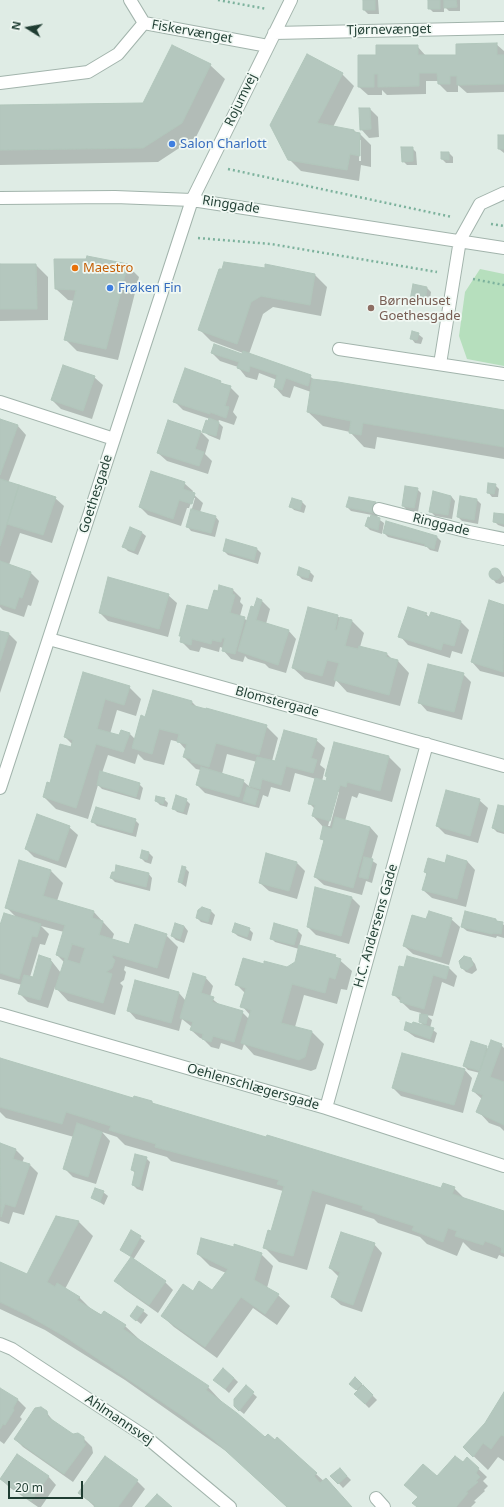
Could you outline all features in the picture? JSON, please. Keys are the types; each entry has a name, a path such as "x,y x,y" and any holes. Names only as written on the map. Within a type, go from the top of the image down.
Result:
{"street":[{"name":"Fiskervænget","path":"130,0 144,23 268,46"},
{"name":"Rojumvej","path":"192,200 291,0"},
{"path":"0,83 88,72 118,54 144,23"},
{"name":"Tjørnevænget","path":"274,33 504,28"},
{"path":"440,364 460,240 480,204 504,193"},
{"name":"Ringgade","path":"0,198 114,197 192,200 460,240 504,248"},
{"name":"Goethesgade","path":"0,788 192,200"},
{"path":"339,349 504,374"},
{"path":"0,402 114,439"},
{"name":"Ringgade","path":"379,508 469,532 504,539"},
{"name":"Blomstergade","path":"49,639 504,766"},
{"name":"H.C. Andersens Gade","path":"326,1108 427,744"},
{"name":"Oehlenschlægersgade","path":"0,1014 326,1108 504,1166"},
{"name":"Ahlmannsvej","path":"0,1344 12,1349 146,1437 230,1507"}],"path":[{"path":"218,0 285,12"},
{"path":"210,165 471,221 504,226"},
{"path":"180,237 271,244 504,285"}],"green space":[{"path":"480,269 504,274 504,366 467,359 459,336 465,292"}],"building":[{"path":"363,0 375,0 375,10 363,10"},
{"path":"428,0 440,0 440,9 428,9"},
{"path":"444,0 456,0 457,7 444,8"},
{"path":"497,43 497,55 504,55 504,84 457,85 457,76 450,76 450,84 438,84 437,73 419,73 419,86 378,87 378,74 374,74 374,87 358,87 358,55 376,55 376,45 418,45 418,55 456,55 456,44"},
{"path":"172,45 211,64 182,123 143,148 0,150 0,105 143,103"},
{"path":"307,54 343,73 317,123 354,130 354,132 360,133 360,156 350,154 347,170 288,160 270,125"},
{"path":"359,108 370,108 371,129 360,130"},
{"path":"498,135 504,135 504,149 498,149"},
{"path":"401,147 413,147 413,161 402,162"},
{"path":"441,152 449,152 449,160 441,159"},
{"path":"87,256 128,264 106,349 64,340 76,290 55,289 54,259 86,259"},
{"path":"224,262 265,268 265,264 315,274 310,305 261,296 251,302 237,344 198,330 219,269 222,269"},
{"path":"0,264 36,264 37,309 0,309"},
{"path":"413,284 427,287 425,302 410,300"},
{"path":"412,331 419,333 417,340 410,339"},
{"path":"214,344 242,354 243,351 311,375 308,386 286,378 282,390 274,387 277,375 250,366 249,372 237,368 239,362 211,353"},
{"path":"63,365 95,376 83,411 51,400"},
{"path":"185,368 221,381 220,383 231,386 225,406 229,407 226,418 173,402"},
{"path":"312,379 504,410 504,447 363,423 361,435 349,433 351,421 307,412"},
{"path":"209,418 219,422 216,436 202,432 206,420 208,421"},
{"path":"0,419 18,425 0,475"},
{"path":"168,420 201,431 195,449 204,452 199,466 157,453"},
{"path":"151,471 185,482 183,489 195,493 192,504 179,500 173,519 139,507"},
{"path":"0,479 19,485 0,546"},
{"path":"488,483 496,484 494,494 487,493"},
{"path":"19,485 56,497 43,535 7,524"},
{"path":"405,486 418,488 414,508 402,506"},
{"path":"433,491 451,496 448,515 429,512"},
{"path":"460,496 477,499 474,520 457,517"},
{"path":"349,497 376,502 374,513 346,507"},
{"path":"292,498 302,501 300,510 289,507"},
{"path":"191,509 216,516 211,533 186,527"},
{"path":"494,513 504,514 504,524 493,522"},
{"path":"371,515 380,518 378,530 365,526 368,517 370,518"},
{"path":"386,521 437,536 434,549 425,546 425,544 383,533"},
{"path":"130,527 142,532 134,551 122,547"},
{"path":"226,539 257,548 254,560 223,551"},
{"path":"0,561 31,572 22,598 19,597 15,609 0,604"},
{"path":"299,567 310,571 308,578 297,575"},
{"path":"493,568 497,568 501,574 497,580 493,580 489,576 489,572"},
{"path":"108,577 169,594 159,629 99,613"},
{"path":"219,585 233,589 232,594 235,595 230,613 245,617 235,654 222,651 225,638 222,638 221,642 212,640 211,644 192,639 191,645 180,642 181,636 179,636 187,605 208,610 214,590 218,591"},
{"path":"257,598 262,600 256,620 289,630 278,665 238,651 251,606 254,607"},
{"path":"489,600 504,605 503,672 471,662"},
{"path":"308,607 338,615 335,630 337,630 340,617 352,620 345,646 358,649 359,646 387,653 386,657 398,660 389,695 334,680 339,663 327,660 322,676 292,668"},
{"path":"408,607 427,613 425,616 429,617 431,612 461,621 454,646 443,643 441,650 398,637"},
{"path":"0,631 9,633 0,661"},
{"path":"428,664 464,673 454,712 418,703"},
{"path":"83,672 130,686 124,705 105,699 97,729 119,735 121,730 130,733 123,752 96,744 76,808 43,797 47,782 50,783 60,744 71,747 73,740 64,737"},
{"path":"153,690 192,701 191,705 267,725 259,755 216,743 209,767 191,762 191,759 183,757 187,744 177,742 179,734 159,729 152,754 132,748 141,715 145,717"},
{"path":"284,730 317,739 311,758 317,760 313,773 286,766 281,785 262,779 260,789 249,786 257,757 275,761"},
{"path":"334,742 389,756 380,791 347,782 346,787 340,785 330,821 312,816 315,805 308,804 315,778 326,781 327,777 325,776"},
{"path":"201,767 244,780 239,797 196,785"},
{"path":"100,771 140,783 136,797 97,785"},
{"path":"247,787 259,791 255,805 243,801"},
{"path":"446,790 480,799 470,836 436,826"},
{"path":"176,795 187,799 183,812 172,809"},
{"path":"156,796 165,798 163,804 155,801"},
{"path":"498,805 504,806 504,832 492,828"},
{"path":"96,807 136,819 132,833 91,822"},
{"path":"37,814 70,826 58,861 25,849"},
{"path":"335,817 370,827 353,888 314,877 324,840 320,839 323,826 332,829"},
{"path":"142,850 149,852 147,860 140,858"},
{"path":"266,853 297,862 289,891 259,883"},
{"path":"447,855 467,861 457,899 422,890 427,873 424,872 428,858 445,863"},
{"path":"364,857 373,859 368,879 359,877"},
{"path":"19,860 51,870 43,896 94,911 92,918 103,921 99,935 129,944 135,924 167,934 157,968 113,955 112,957 115,960 112,968 106,972 112,974 103,1003 55,989 65,958 56,955 65,925 5,908","holes":["72,944 85,948 80,964 67,960"]},
{"path":"116,865 149,873 146,887 110,878 112,872 115,872"},
{"path":"182,866 186,867 182,883 178,882"},
{"path":"315,887 352,897 341,936 307,927"},
{"path":"202,907 211,910 208,922 196,918 198,910"},
{"path":"429,911 452,918 441,957 403,946 412,915 426,919"},
{"path":"465,911 503,922 501,934 492,934 461,927"},
{"path":"4,913 41,924 37,937 32,936 19,979 0,973 0,925"},
{"path":"175,923 184,926 180,939 171,936"},
{"path":"235,923 250,928 247,937 232,932"},
{"path":"274,923 298,930 294,945 270,939"},
{"path":"299,945 336,955 335,957 341,959 335,979 329,977 325,993 292,984 281,1023 312,1031 305,1057 299,1060 241,1043 251,1010 240,1007 246,988 235,985 243,958 264,964 264,961 287,967 295,962"},
{"path":"39,955 51,959 50,961 52,962 40,1000 18,994 24,975 33,977"},
{"path":"407,956 449,967 446,979 433,975 424,1009 400,1002 401,997 392,995 399,966 404,967"},
{"path":"464,956 471,958 473,965 467,970 461,968 459,961"},
{"path":"193,973 206,977 201,993 214,997 212,1002 243,1011 234,1042 213,1036 211,1042 202,1039 203,1034 190,1030 193,1022 180,1018"},
{"path":"135,980 179,992 171,1023 127,1011"},
{"path":"420,1014 428,1015 426,1024 419,1022"},
{"path":"406,1022 412,1024 413,1022 434,1028 430,1039 404,1030"},
{"path":"491,1040 502,1044 490,1077 504,1082 504,1125 476,1112 483,1095 472,1091"},
{"path":"471,1041 487,1046 480,1071 463,1066"},
{"path":"402,1053 465,1069 454,1105 392,1088"},
{"path":"0,1058 133,1098 134,1096 152,1101 152,1103 266,1137 267,1135 441,1188 443,1183 455,1187 452,1194 504,1211 504,1253 501,1252 502,1248 485,1241 483,1245 455,1236 457,1231 448,1228 443,1242 412,1230 414,1226 362,1209 363,1206 312,1190 293,1256 263,1248 268,1230 271,1231 284,1186 277,1184 279,1180 155,1147 156,1144 109,1130 111,1126 66,1112 62,1124 0,1107"},
{"path":"77,1123 102,1132 88,1177 63,1169"},
{"path":"0,1143 16,1149 13,1159 30,1164 15,1207 5,1204 1,1217"},
{"path":"135,1154 147,1157 139,1187 132,1185 135,1171 131,1170"},
{"path":"95,1188 104,1191 100,1202 91,1198"},
{"path":"56,1216 79,1221 47,1282 55,1287 57,1283 80,1297 77,1300 101,1315 104,1311 126,1325 123,1329 209,1386 206,1390 237,1413 265,1437 268,1434 275,1440 277,1437 317,1473 314,1476 320,1483 326,1478 352,1507 287,1507 214,1440 184,1417 64,1336 29,1316 0,1302 0,1262 27,1274"},
{"path":"131,1230 141,1236 130,1256 120,1250"},
{"path":"341,1232 375,1243 353,1305 331,1297 340,1272 329,1268"},
{"path":"201,1238 234,1247 234,1244 262,1253 254,1280 279,1294 265,1314 241,1297 205,1347 161,1316 183,1284 193,1291 199,1281 212,1290 228,1269 197,1254"},
{"path":"131,1257 166,1281 149,1305 114,1281"},
{"path":"137,1306 144,1310 136,1321 130,1316"},
{"path":"223,1368 234,1378 225,1389 213,1380"},
{"path":"355,1377 362,1384 356,1390 349,1384"},
{"path":"246,1385 254,1392 239,1411 234,1406 234,1399"},
{"path":"363,1385 373,1395 365,1404 354,1394"},
{"path":"0,1388 18,1399 13,1408 14,1410 5,1425 3,1424 0,1429"},
{"path":"504,1392 504,1436 501,1435 491,1449 483,1443 473,1457 463,1447 485,1423"},
{"path":"41,1407 47,1411 48,1417 73,1434 78,1433 84,1437 84,1443 86,1444 64,1474 14,1439 35,1408"},
{"path":"17,1454 49,1476 31,1501 0,1479"},
{"path":"105,1456 138,1480 118,1507 94,1507 95,1505 78,1493"},
{"path":"455,1456 463,1462 467,1457 479,1468 476,1473 480,1477 476,1481 478,1482 466,1492 468,1493 456,1507 417,1507 412,1503 418,1497 404,1485 423,1464 437,1476"},
{"path":"340,1468 347,1476 338,1484 330,1476"},
{"path":"157,1494 172,1507 145,1507"}],"place":[{"name":"Salon Charlott","path":"172,144"},
{"name":"Maestro","path":"75,268"},
{"name":"Frøken Fin","path":"110,288"},
{"name":"Børnehuset Goethesgade","path":"371,308"}]}
